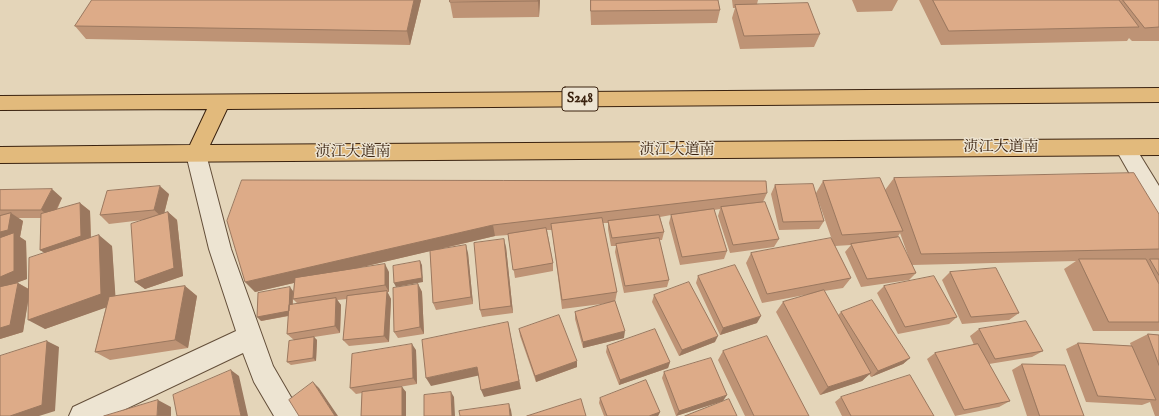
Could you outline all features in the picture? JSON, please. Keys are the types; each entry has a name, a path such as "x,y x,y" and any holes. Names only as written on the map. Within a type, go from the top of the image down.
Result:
{"main road":[{"name":"S248","path":"0,103 1159,95"},
{"path":"196,154 220,102"},
{"name":"浈江大道南","path":"0,155 1159,147"}],"street":[{"path":"1125,148 1159,205"},
{"path":"196,154 220,249 250,337 263,373 289,416"},
{"path":"82,416 250,337"}],"building":[{"path":"92,0 414,0 407,31 75,26"},
{"path":"450,0 538,0 538,1 450,2"},
{"path":"591,0 718,0 720,10 591,11"},
{"path":"933,0 1119,0 1139,27 949,31"},
{"path":"1123,0 1159,0 1159,27 1145,28"},
{"path":"808,3 820,34 744,36 735,5"},
{"path":"1134,173 1159,214 1159,249 921,254 894,178"},
{"path":"880,178 903,231 842,235 823,181"},
{"path":"242,180 766,181 767,193 493,225 245,282 227,221"},
{"path":"813,184 824,221 783,222 775,185"},
{"path":"160,186 154,210 100,215 107,191"},
{"path":"52,189 41,210 0,210 0,190"},
{"path":"765,202 779,239 733,245 721,207"},
{"path":"80,203 81,236 40,250 41,214"},
{"path":"714,209 727,251 682,257 671,215"},
{"path":"168,212 174,268 135,282 131,224"},
{"path":"11,213 8,230 0,232 0,216"},
{"path":"659,215 664,232 612,238 608,221"},
{"path":"602,218 617,292 562,300 551,224"},
{"path":"546,228 553,263 513,270 508,234"},
{"path":"14,233 14,271 0,277 0,238"},
{"path":"99,235 101,294 28,320 29,258"},
{"path":"899,237 916,273 867,279 851,244"},
{"path":"659,238 669,280 625,286 616,244"},
{"path":"831,238 851,278 767,294 751,253"},
{"path":"504,239 511,306 480,310 474,243"},
{"path":"466,245 471,297 433,303 430,251"},
{"path":"1079,259 1146,259 1159,284 1159,322 1109,322"},
{"path":"1150,259 1159,259 1159,275"},
{"path":"420,261 422,278 394,283 393,266"},
{"path":"385,264 385,285 293,299 295,278"},
{"path":"735,265 761,316 723,328 698,276"},
{"path":"996,268 1019,313 971,317 950,272"},
{"path":"934,276 957,317 905,327 884,286"},
{"path":"689,282 718,336 682,350 654,295"},
{"path":"18,283 10,325 0,328 0,287"},
{"path":"418,284 420,327 394,332 393,288"},
{"path":"185,286 175,340 95,352 109,297"},
{"path":"290,287 289,311 257,317 258,293"},
{"path":"824,290 871,373 828,387 783,302"},
{"path":"387,291 384,336 343,340 347,296"},
{"path":"336,298 335,326 287,334 289,305"},
{"path":"872,300 910,358 878,371 841,312"},
{"path":"615,301 625,331 583,342 575,312"},
{"path":"559,315 577,361 535,376 519,329"},
{"path":"1026,321 1043,351 995,359 979,329"},
{"path":"508,322 519,381 481,390 477,367 426,378 422,340"},
{"path":"655,329 670,362 620,380 607,346"},
{"path":"1148,334 1159,335 1159,365"},
{"path":"767,336 809,416 754,416 723,351"},
{"path":"314,337 313,358 287,362 289,341"},
{"path":"47,341 42,405 10,416 0,416 0,356"},
{"path":"1078,343 1132,346 1156,400 1098,396"},
{"path":"412,344 413,378 350,388 352,354"},
{"path":"978,344 1010,401 964,410 935,353"},
{"path":"711,358 727,395 679,411 664,372"},
{"path":"1022,364 1065,365 1084,416 1040,416"},
{"path":"231,370 241,416 177,416 173,395"},
{"path":"910,375 934,416 851,416 841,397"},
{"path":"646,380 660,412 649,416 607,416 600,398"},
{"path":"313,382 335,416 299,416 289,400"},
{"path":"402,387 402,416 361,416 362,392"},
{"path":"451,392 452,416 424,416 424,395"},
{"path":"581,399 586,416 527,416"},
{"path":"729,399 737,416 685,416"},
{"path":"158,400 157,416 104,416"},
{"path":"509,404 510,416 460,416 459,411"}]}
